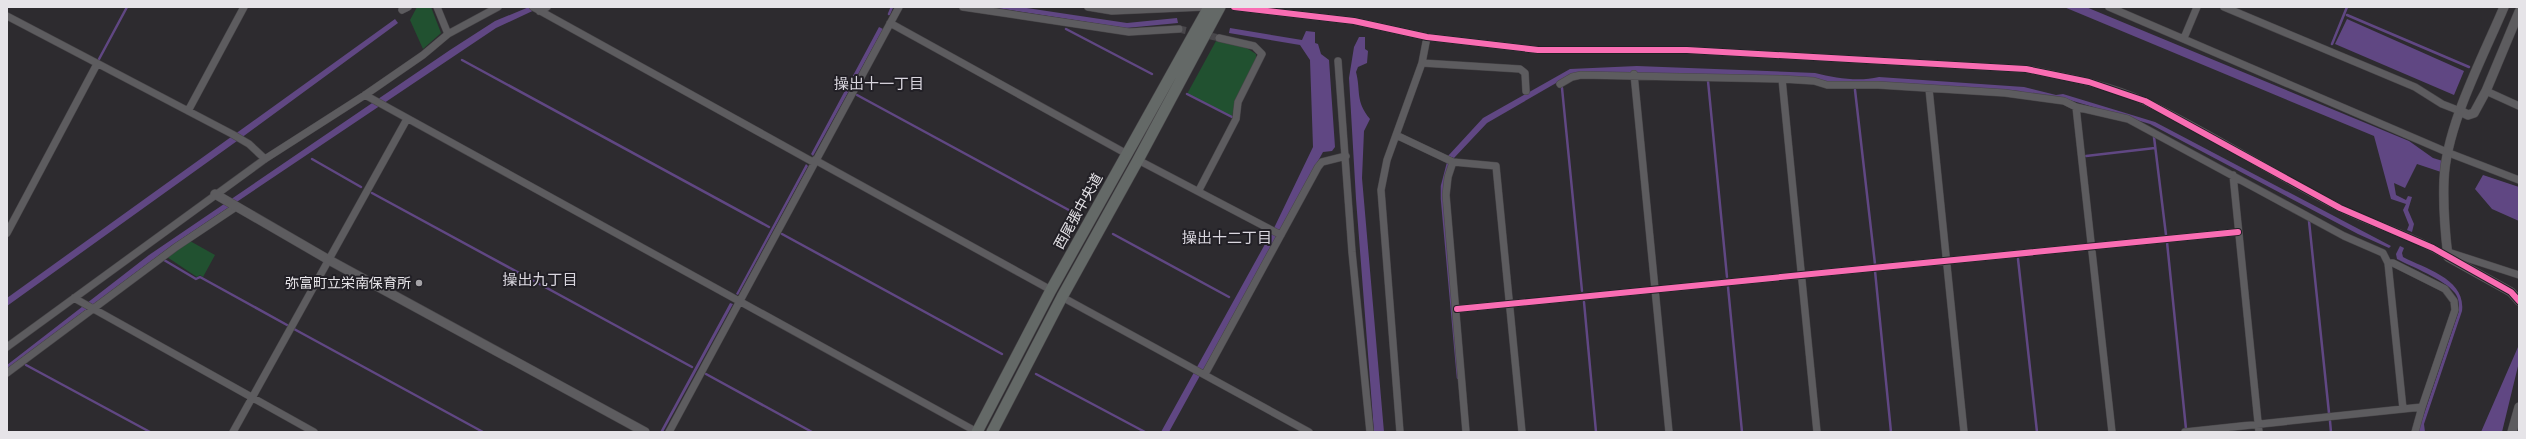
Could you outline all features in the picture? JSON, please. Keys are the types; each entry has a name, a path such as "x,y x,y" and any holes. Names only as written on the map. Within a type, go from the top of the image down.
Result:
{"main road":[{"name":"西尾張中央道","path":"977,432 1051,290 1209,7"},
{"name":"西尾張中央道","path":"992,432 1062,296 1138,160 1220,7"}],"street":[{"path":"188,111 244,7"},
{"path":"436,7 448,34"},
{"path":"536,9 547,7"},
{"path":"669,432 814,161 899,7"},
{"path":"963,7 1129,32 1179,29"},
{"path":"1088,7 1112,11 1152,8 1204,7"},
{"path":"1234,7 1354,21 1427,37 1538,50 1687,50 2026,69 2089,82 2145,102 2340,208 2448,254 2519,275"},
{"path":"2109,7 2184,38 2448,156 2519,180"},
{"path":"2184,38 2197,7"},
{"path":"2224,7 2415,87 2442,104 2468,115 2474,113 2486,91 2519,12"},
{"path":"2448,254 2444,179 2448,156 2460,112 2504,7"},
{"path":"7,347 265,158 365,95 423,55 448,34 495,8"},
{"path":"536,9 1051,290"},
{"path":"7,16 232,134 265,158"},
{"path":"890,23 1127,154"},
{"path":"1400,432 1381,190 1382,176 1422,63 1427,37"},
{"path":"1199,190 1236,119 1238,102 1262,54 1254,46 1219,38"},
{"path":"1338,61 1352,252 1370,432"},
{"path":"1422,63 1520,69 1525,73 1526,91"},
{"path":"7,234 97,64"},
{"path":"1560,84 1581,74 1634,74 1782,79 1814,81 1826,85 1865,87 1878,85 2005,93 2064,101 2076,107 2128,118 2344,236 2383,253 2388,263 2403,409"},
{"path":"1634,74 1669,432"},
{"path":"1782,79 1817,432"},
{"path":"1929,89 1964,432"},
{"path":"2486,91 2519,106"},
{"path":"365,95 977,432"},
{"path":"2076,107 2112,432"},
{"path":"233,432 407,119"},
{"path":"1396,135 1453,162 1496,166 1522,432"},
{"path":"1205,374 1280,235 1322,162 1346,156"},
{"path":"1138,160 1199,190 1280,235"},
{"path":"1453,162 1448,177 1446,195 1457,309 1466,432"},
{"path":"2233,175 2258,428"},
{"path":"215,194 329,260 645,432"},
{"path":"7,373 92,309 236,207"},
{"path":"1457,309 2092,245 2238,232"},
{"path":"2448,254 2511,292 2519,301"},
{"path":"2388,263 2393,263 2445,289 2454,301 2455,310 2415,432"},
{"path":"1062,296 1188,364 1309,432"},
{"path":"74,298 314,432"},
{"path":"2185,432 2258,428 2422,407"},
{"path":"2512,432 2519,408"}],"green space":[{"path":"417,7 431,7 441,33 423,49 410,20"},
{"path":"1216,41 1245,47 1256,54 1256,61 1235,100 1232,117 1187,94"},
{"path":"190,241 215,255 203,277 200,275 197,277 167,257"}],"shaded area":[{"path":"529,7 541,7 496,28 174,244 7,369 7,365 149,255 450,50 495,21"},
{"path":"991,7 1020,7 1127,23 1177,18 1178,23 1126,28"},
{"path":"2064,7 2086,7 2409,141 2433,158 2446,162 2441,172 2417,164 2405,188 2394,183 2396,195 2406,200 2408,196 2412,197 2408,210 2414,224 2412,232 2407,230 2409,225 2403,210 2406,204 2391,199 2374,136"},
{"path":"395,19 398,23 7,306 7,298"},
{"path":"2347,19 2464,71 2454,95 2335,44"},
{"path":"879,27 883,29 813,156 811,154"},
{"path":"1230,28 1302,40 1306,31 1315,32 1315,43 1318,44 1321,54 1329,60 1335,147 1332,151 1323,152 1169,432 1161,432 1275,226 1313,147 1310,60 1300,45 1229,33"},
{"path":"1359,37 1365,37 1365,49 1368,51 1367,63 1358,67 1356,72 1360,101 1365,113 1370,119 1364,131 1362,178 1384,432 1374,432 1356,199 1349,78 1354,47"},
{"path":"1637,66 1815,73 1839,78 1855,79 1879,77 2024,87 2056,95 2063,94 2155,122 2391,246 2389,248 2358,234 2150,124 2063,98 2025,94 2020,91 1864,84 1754,76 1586,72 1570,75 1487,123 1454,158 1448,156 1483,118 1570,69"},
{"path":"806,164 808,166 738,295 736,294"},
{"path":"2483,175 2519,187 2519,221 2492,209 2475,189"},
{"path":"2400,246 2404,248 2402,253 2403,257 2443,276 2458,291 2462,300 2462,311 2424,424 2425,432 2419,432 2419,429 2459,311 2458,301 2455,293 2443,283 2397,259 2396,254"},
{"path":"730,303 733,304 663,432 660,432"},
{"path":"2518,347 2519,362 2502,432 2481,432"}],"waterway":[{"path":"98,61 127,7"},
{"path":"889,14 892,7"},
{"path":"2332,44 2347,7"},
{"path":"2347,15 2469,67"},
{"path":"1066,29 1152,74"},
{"path":"462,60 769,227"},
{"path":"1708,81 1727,277"},
{"path":"1562,88 1582,291"},
{"path":"1855,90 1875,264"},
{"path":"1187,94 1232,117"},
{"path":"857,95 1078,215"},
{"path":"2154,137 2166,235"},
{"path":"2086,156 2155,148"},
{"path":"312,159 361,187"},
{"path":"1448,163 1442,186 1442,199 1458,378"},
{"path":"372,193 692,367"},
{"path":"2309,221 2329,413"},
{"path":"782,234 1002,354"},
{"path":"1113,234 1229,297"},
{"path":"2167,242 2186,429"},
{"path":"2018,259 2037,432"},
{"path":"164,260 196,279 200,277 287,325"},
{"path":"1875,271 1891,432"},
{"path":"1728,287 1742,432"},
{"path":"1584,302 1596,432"},
{"path":"294,329 483,432"},
{"path":"26,365 150,432"},
{"path":"706,374 812,432"},
{"path":"1036,374 1145,432"},
{"path":"2330,421 2331,432"}],"tunnel":[{"path":"1179,29 1219,38"}],"cycle path":[{"path":"1234,7 1354,21 1427,37 1538,50 1687,50 2026,69 2089,82 2145,101 2340,208 2433,248 2511,292 2519,301"},
{"path":"1457,309 2238,232"}],"place":[{"name":"弥富町立栄南保育所","path":"419,283"}],"district":[{"name":"操出十一丁目","path":"879,84"},
{"name":"操出十二丁目","path":"1227,238"},
{"name":"操出九丁目","path":"540,280"}]}
